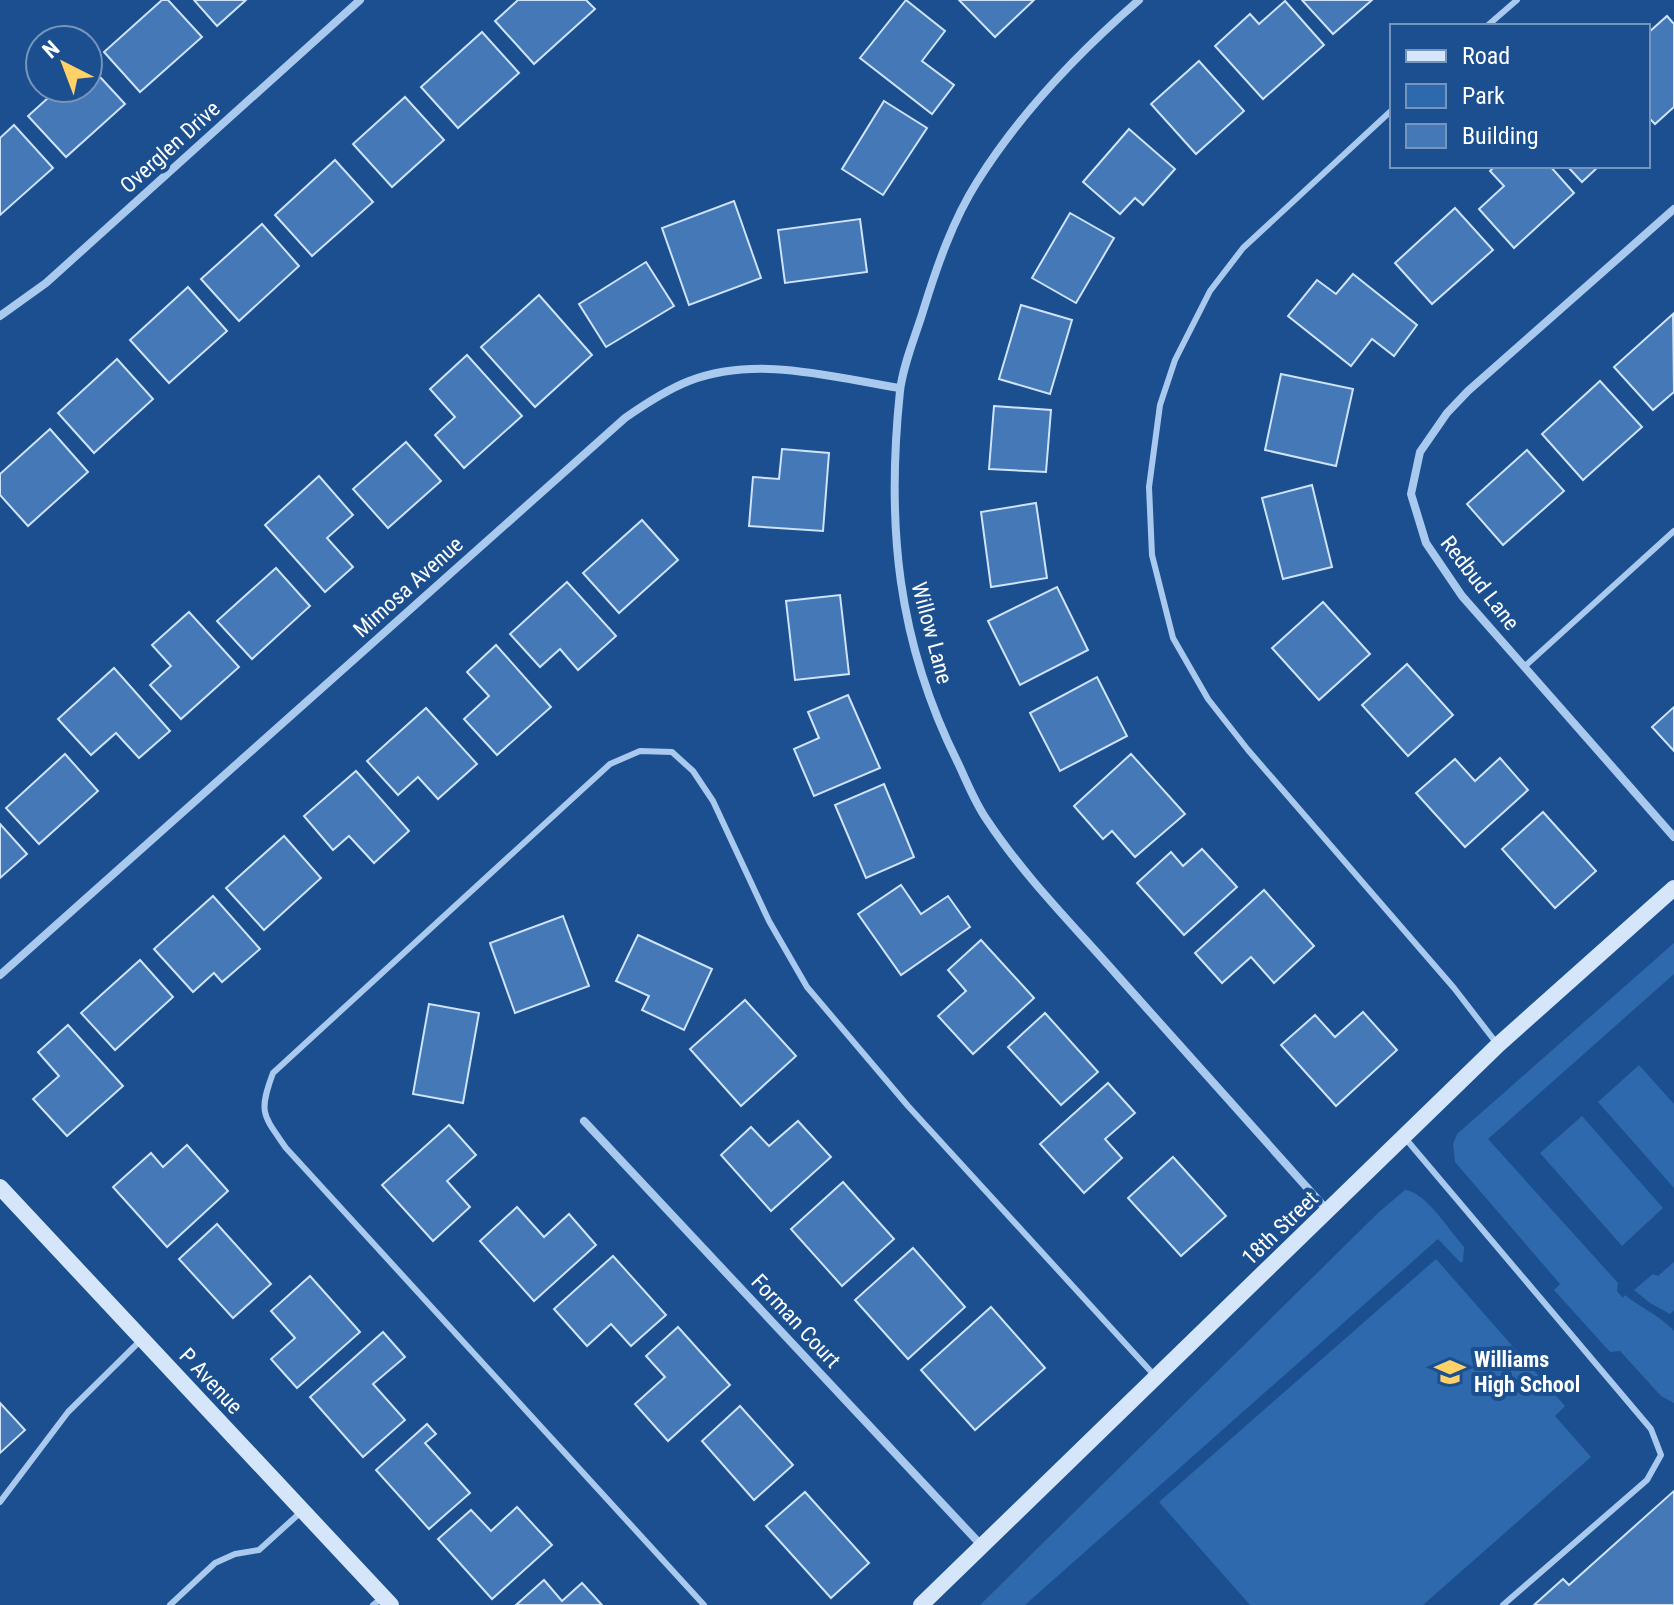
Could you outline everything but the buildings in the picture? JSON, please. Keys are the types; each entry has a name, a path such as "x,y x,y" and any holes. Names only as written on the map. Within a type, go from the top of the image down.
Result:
{"street":[{"name":"Overglen Drive","path":"0,316 46,283 360,0"},
{"name":"Willow Lane","path":"1139,0 1041,96 976,184 953,229 931,285 900,388 893,466 896,559 916,658 944,735 985,819 1038,886 1328,1212"},
{"name":"Redbud Lane","path":"1674,209 1468,391 1430,434 1420,452 1411,494 1426,543 1462,596 1674,837"},
{"name":"Mimosa Avenue","path":"0,975 625,418 658,396 690,381 730,370 776,368 900,388"},
{"name":"18th Street","path":"925,1604 1498,1045 1674,888"},
{"name":"Forman Court","path":"584,1121 982,1547"},
{"name":"P Avenue","path":"0,1187 304,1510 382,1602"}],"lane":[{"path":"1489,24 1517,0"},
{"path":"1390,112 1243,248 1210,291 1175,360 1160,405 1149,487 1152,555 1173,638 1208,699 1248,750 1454,988 1498,1045"},
{"path":"1524,667 1674,531"},
{"path":"704,1605 286,1148 264,1116 265,1095 273,1073 610,764 640,751 672,752 693,771 713,801 769,921 807,987 908,1106 1157,1378"},
{"path":"1405,1138 1651,1429 1661,1455 1647,1480 1503,1605"},
{"path":"0,1502 68,1412 142,1339"},
{"path":"170,1605 215,1563 235,1554 259,1550 304,1510"}],"green space":[{"path":"1674,943 1674,974 1488,1139 1618,1283 1617,1291 1623,1298 1625,1295 1674,1331 1674,1403 1661,1396 1620,1351 1610,1352 1554,1290 1560,1284 1455,1162 1453,1144 1457,1134"},
{"path":"1639,1065 1674,1104 1674,1188 1598,1102"},
{"path":"1582,1116 1663,1208 1622,1246 1540,1153"},
{"path":"1405,1190 1420,1196 1464,1247 1461,1263 1438,1239 1025,1605 980,1605 1379,1212"},
{"path":"1436,1259 1565,1406 1555,1416 1591,1457 1423,1605 1250,1605 1159,1502"},
{"path":"1674,1262 1674,1310 1670,1314 1634,1290"}],"place":[{"name":"Williams High School","path":"1450,1372"}]}
